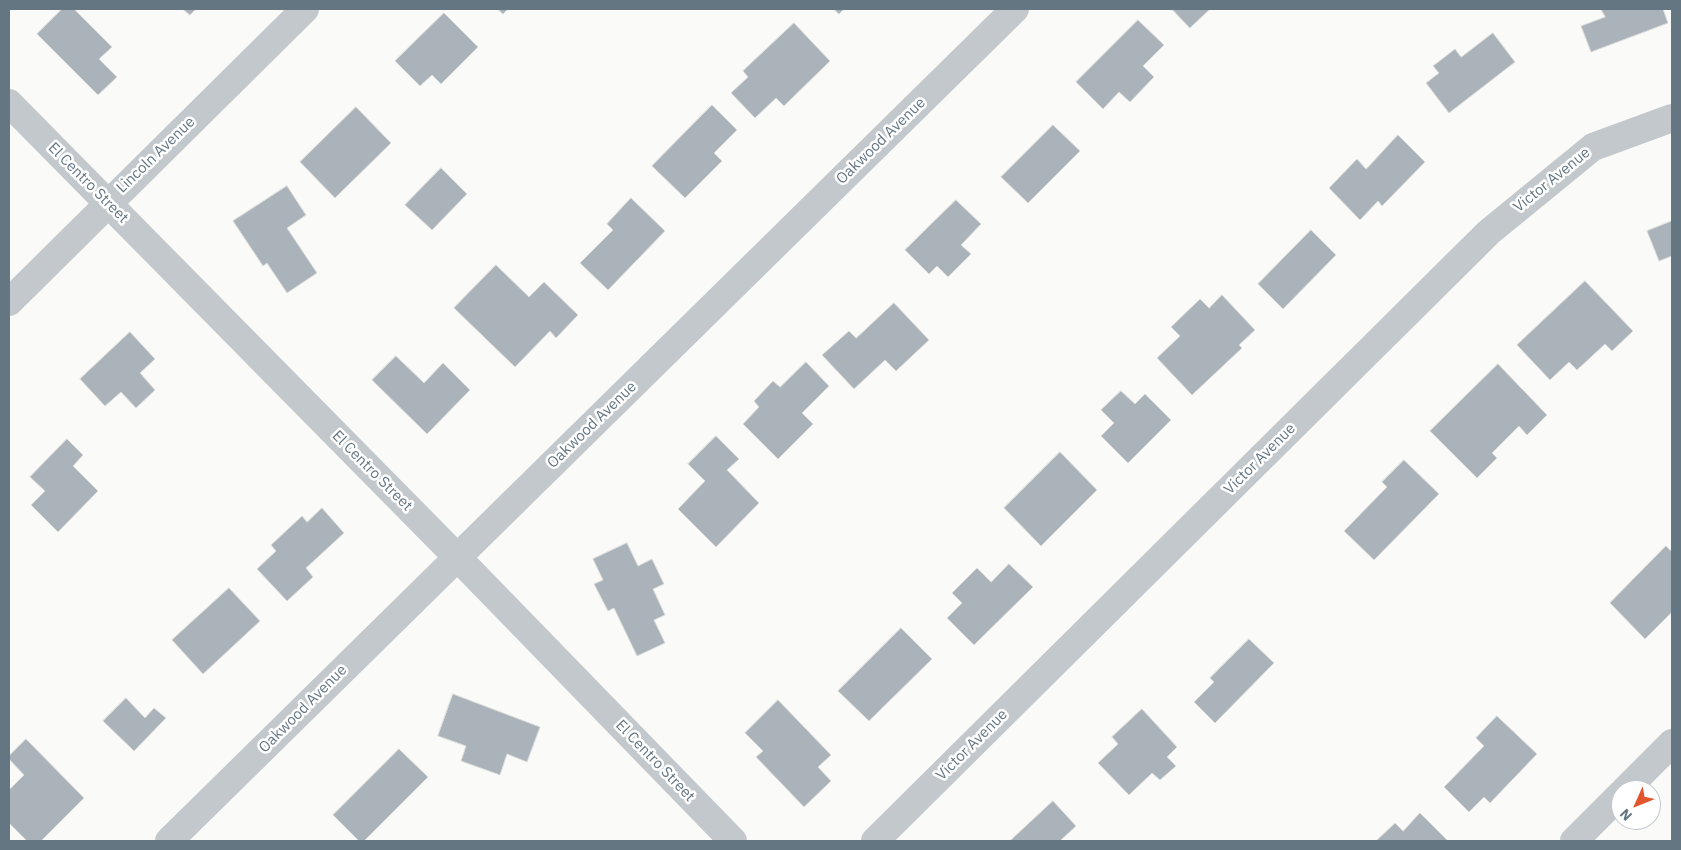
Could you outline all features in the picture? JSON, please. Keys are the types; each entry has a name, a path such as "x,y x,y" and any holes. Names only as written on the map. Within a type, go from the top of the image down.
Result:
{"street":[{"name":"Lincoln Avenue","path":"9,302 305,9"},
{"name":"Oakwood Avenue","path":"169,841 1015,9"},
{"name":"El Centro Street","path":"9,103 457,557 733,841"},
{"name":"Victor Avenue","path":"876,841 1489,232 1593,146 1672,118"},
{"path":"1635,780 1672,743"},
{"path":"1574,841 1611,804"}],"building":[{"path":"62,9 74,9 112,47 99,59 117,77 98,95 37,34"},
{"path":"183,9 196,9 190,15"},
{"path":"498,9 508,9 503,14"},
{"path":"834,9 844,9 839,14"},
{"path":"1172,9 1210,9 1190,28"},
{"path":"1601,9 1663,9 1668,23 1591,52 1581,26 1605,17"},
{"path":"444,13 478,47 441,84 432,75 420,86 395,61"},
{"path":"1138,20 1164,45 1143,66 1154,77 1130,102 1119,92 1103,109 1076,82"},
{"path":"794,23 830,61 784,106 776,98 755,118 731,93 748,77 743,71"},
{"path":"1493,33 1515,62 1449,113 1426,83 1439,73 1433,66 1455,49 1461,57"},
{"path":"712,105 737,130 714,153 722,161 685,198 652,166"},
{"path":"356,107 391,143 335,198 300,162"},
{"path":"1053,125 1080,151 1028,203 1001,177"},
{"path":"1398,135 1425,162 1382,206 1378,201 1360,220 1329,188 1357,159 1366,169"},
{"path":"441,168 467,194 432,230 405,205"},
{"path":"287,186 306,215 287,228 317,273 287,293 267,263 263,266 233,221"},
{"path":"631,198 665,231 608,290 580,263 613,230 607,224"},
{"path":"956,200 981,224 961,245 971,254 948,277 937,266 929,274 905,250"},
{"path":"1672,221 1672,256 1659,261 1647,231"},
{"path":"1311,230 1336,255 1283,309 1258,284"},
{"path":"496,265 529,297 544,282 578,315 556,338 550,331 515,367 454,308"},
{"path":"1585,281 1633,331 1612,351 1605,344 1577,370 1569,362 1550,380 1517,345"},
{"path":"1222,295 1255,330 1239,345 1242,348 1192,395 1157,358 1180,336 1171,327 1200,299 1209,308"},
{"path":"894,303 929,340 896,371 885,360 854,389 822,355 849,331 856,338"},
{"path":"130,332 155,359 140,373 155,390 136,408 121,392 105,406 80,379"},
{"path":"396,356 424,383 443,363 470,390 427,434 372,380"},
{"path":"806,362 829,386 802,413 813,424 778,459 743,424 759,407 754,401 773,381 780,387"},
{"path":"1498,364 1547,415 1527,435 1519,426 1492,453 1497,458 1477,478 1430,431"},
{"path":"1121,391 1135,404 1145,394 1171,420 1128,463 1101,436 1114,423 1101,410"},
{"path":"716,436 739,459 727,470 759,503 716,547 678,509 705,481 688,464"},
{"path":"67,439 83,455 73,466 98,491 58,532 31,505 45,491 30,477"},
{"path":"1060,452 1097,490 1041,546 1004,508"},
{"path":"1404,460 1439,494 1374,560 1344,531 1387,487 1382,482"},
{"path":"322,508 344,533 306,568 313,577 287,601 257,569 276,551 271,545 302,516 307,522"},
{"path":"627,543 638,566 652,559 664,584 653,589 665,615 654,620 665,643 637,656 614,608 608,611 594,584 603,580 593,559"},
{"path":"1666,546 1672,552 1672,612 1645,639 1610,603"},
{"path":"1009,564 1033,587 974,645 947,618 962,603 952,593 977,568 991,582"},
{"path":"229,588 260,621 203,674 172,640"},
{"path":"901,628 932,659 869,721 838,691"},
{"path":"1249,639 1274,663 1215,723 1194,702 1214,682 1210,678"},
{"path":"453,694 540,727 527,762 507,754 500,775 461,761 466,746 438,736"},
{"path":"126,698 145,718 154,708 166,718 134,751 103,721"},
{"path":"778,700 831,755 818,767 831,781 804,807 756,757 763,751 745,733"},
{"path":"1142,709 1177,747 1167,757 1176,766 1160,780 1152,773 1129,795 1098,763 1118,744 1112,737"},
{"path":"1497,716 1537,754 1490,803 1484,797 1469,812 1444,787 1484,746 1476,738"},
{"path":"26,739 84,798 41,841 27,841 9,823 9,790 24,775 9,759 9,756"},
{"path":"399,749 428,777 364,841 359,841 333,815"},
{"path":"1053,801 1076,826 1060,841 1010,841"},
{"path":"1420,813 1448,841 1376,841 1395,823 1403,831"}]}
